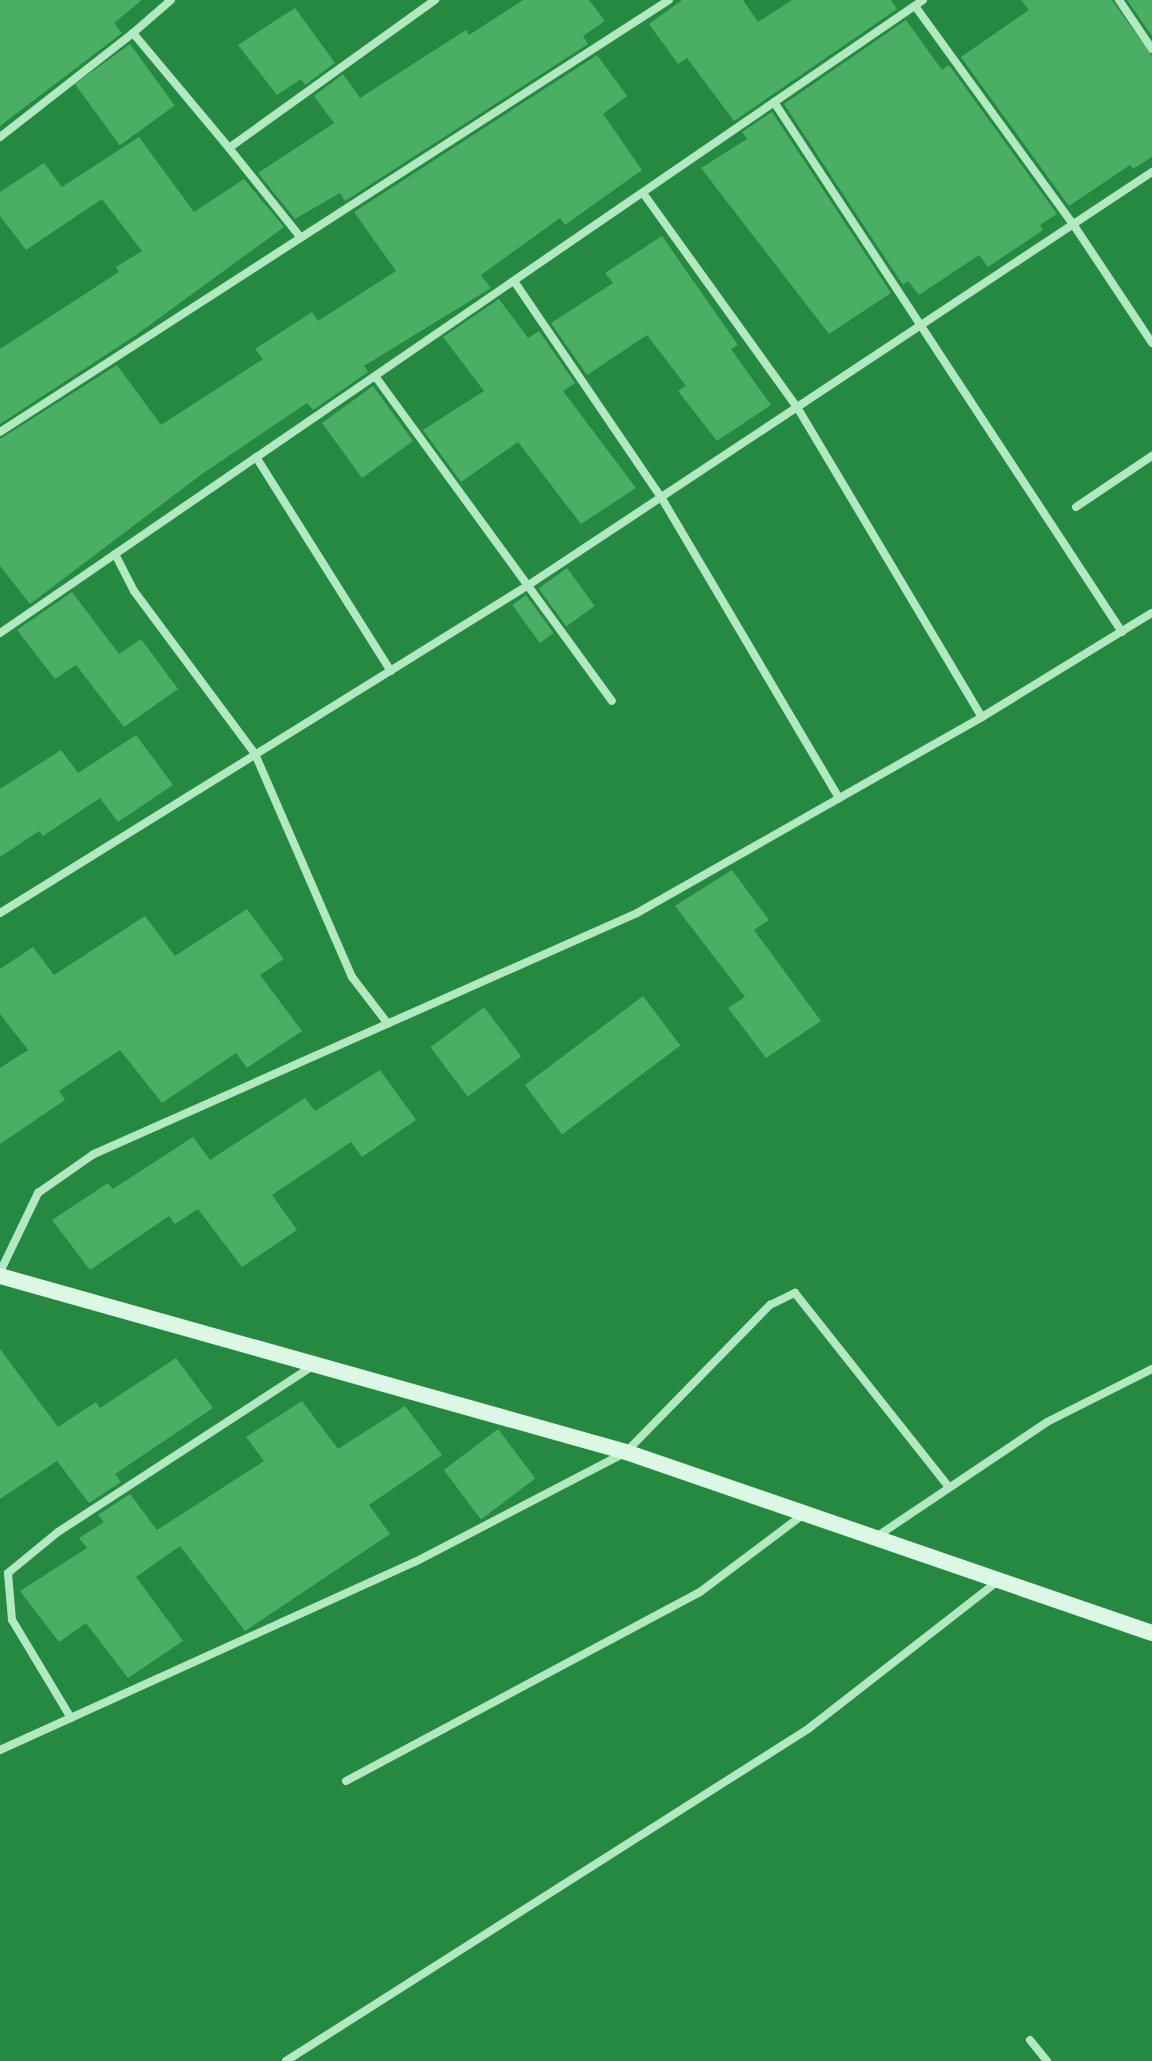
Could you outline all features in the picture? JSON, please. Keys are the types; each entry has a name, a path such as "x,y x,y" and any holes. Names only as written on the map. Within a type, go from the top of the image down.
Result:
{"street":[{"path":"0,137 171,0"},
{"path":"229,148 435,0"},
{"path":"0,432 669,0"},
{"path":"0,633 923,0"},
{"path":"1119,0 1152,49"},
{"path":"915,6 1073,224 1152,343"},
{"path":"133,33 301,238"},
{"path":"774,102 1122,632"},
{"path":"0,913 527,586 1152,172"},
{"path":"643,193 797,407 982,717"},
{"path":"514,281 661,497 839,798"},
{"path":"375,376 612,701"},
{"path":"1076,507 1152,456"},
{"path":"256,457 391,671"},
{"path":"115,554 134,591 255,754 352,977 388,1024"},
{"path":"1152,613 982,717 637,913 94,1154 38,1193 0,1274 626,1452 1152,1633"},
{"path":"0,1750 415,1562 626,1452 770,1305 795,1293 949,1487"},
{"path":"71,1718 12,1620 8,1573 58,1532 315,1364"},
{"path":"875,1538 1047,1422 1152,1369"},
{"path":"346,1781 700,1592 804,1513"},
{"path":"286,2061 808,1729 999,1580"},
{"path":"1030,2040 1047,2061"}],"building":[{"path":"0,0 142,0 114,23 122,33 0,126"},
{"path":"523,0 589,0 605,21 583,36 588,44 345,201 340,193 295,219 258,173 334,123 314,96 343,74 360,98 466,30 469,35"},
{"path":"682,0 743,0 758,22 792,0 891,0 897,9 734,121 687,58 678,64 649,24"},
{"path":"1021,0 1112,0 1152,56 1152,157 1133,169 1130,165 1069,206 961,57 1029,10"},
{"path":"1127,0 1152,0 1152,36"},
{"path":"295,8 335,63 305,85 301,79 277,95 238,45"},
{"path":"906,20 942,70 949,65 1057,214 1040,225 1043,230 988,267 979,255 919,295 908,281 903,285 784,104"},
{"path":"130,44 175,105 120,145 75,84"},
{"path":"597,55 627,96 603,114 642,170 565,225 560,218 481,275 491,288 364,366 368,372 313,410 307,403 202,474 30,604 0,566 0,439 117,365 161,425 263,359 255,349 312,312 318,321 396,271 354,212"},
{"path":"772,112 891,293 829,334 701,168 747,139 742,132"},
{"path":"139,137 194,212 244,179 284,227 136,335 0,424 0,349 119,272 116,267 142,251 102,199 26,250 0,216 0,192 44,163 62,187"},
{"path":"662,236 738,345 731,349 771,405 717,441 678,391 686,386 647,335 587,375 551,323 613,283 605,273"},
{"path":"499,299 528,338 539,331 575,383 563,391 636,488 581,524 518,442 461,482 423,430 484,391 443,337"},
{"path":"373,386 413,441 362,478 322,423"},
{"path":"567,568 595,606 566,627 539,589"},
{"path":"72,592 119,654 141,639 178,689 124,727 76,665 55,679 17,630"},
{"path":"526,595 554,633 540,643 512,605"},
{"path":"136,735 173,785 118,822 100,798 43,836 39,831 0,857 0,789 61,750 78,773"},
{"path":"732,870 769,920 754,930 821,1021 766,1058 728,1008 745,997 675,906"},
{"path":"247,909 284,959 260,975 302,1031 247,1068 236,1053 162,1103 120,1050 59,1091 65,1100 0,1144 0,1068 28,1050 0,1014 0,969 33,947 54,975 145,916 175,956"},
{"path":"643,996 680,1046 562,1135 525,1085"},
{"path":"484,1007 521,1057 468,1097 430,1047"},
{"path":"380,1070 416,1120 362,1157 351,1142 272,1195 297,1230 242,1267 198,1209 175,1224 169,1216 90,1270 52,1220 108,1183 113,1189 193,1137 210,1160 305,1098 315,1111"},
{"path":"0,1349 58,1427 96,1402 100,1408 176,1358 213,1408 115,1474 121,1482 89,1503 57,1461 0,1499"},
{"path":"302,1401 338,1449 405,1406 442,1455 369,1505 390,1534 245,1631 180,1546 136,1577 183,1641 128,1678 86,1623 59,1642 20,1591 87,1548 79,1538 104,1522 98,1515 130,1494 157,1530 264,1461 246,1437"},
{"path":"498,1429 535,1479 481,1519 444,1470"}]}
